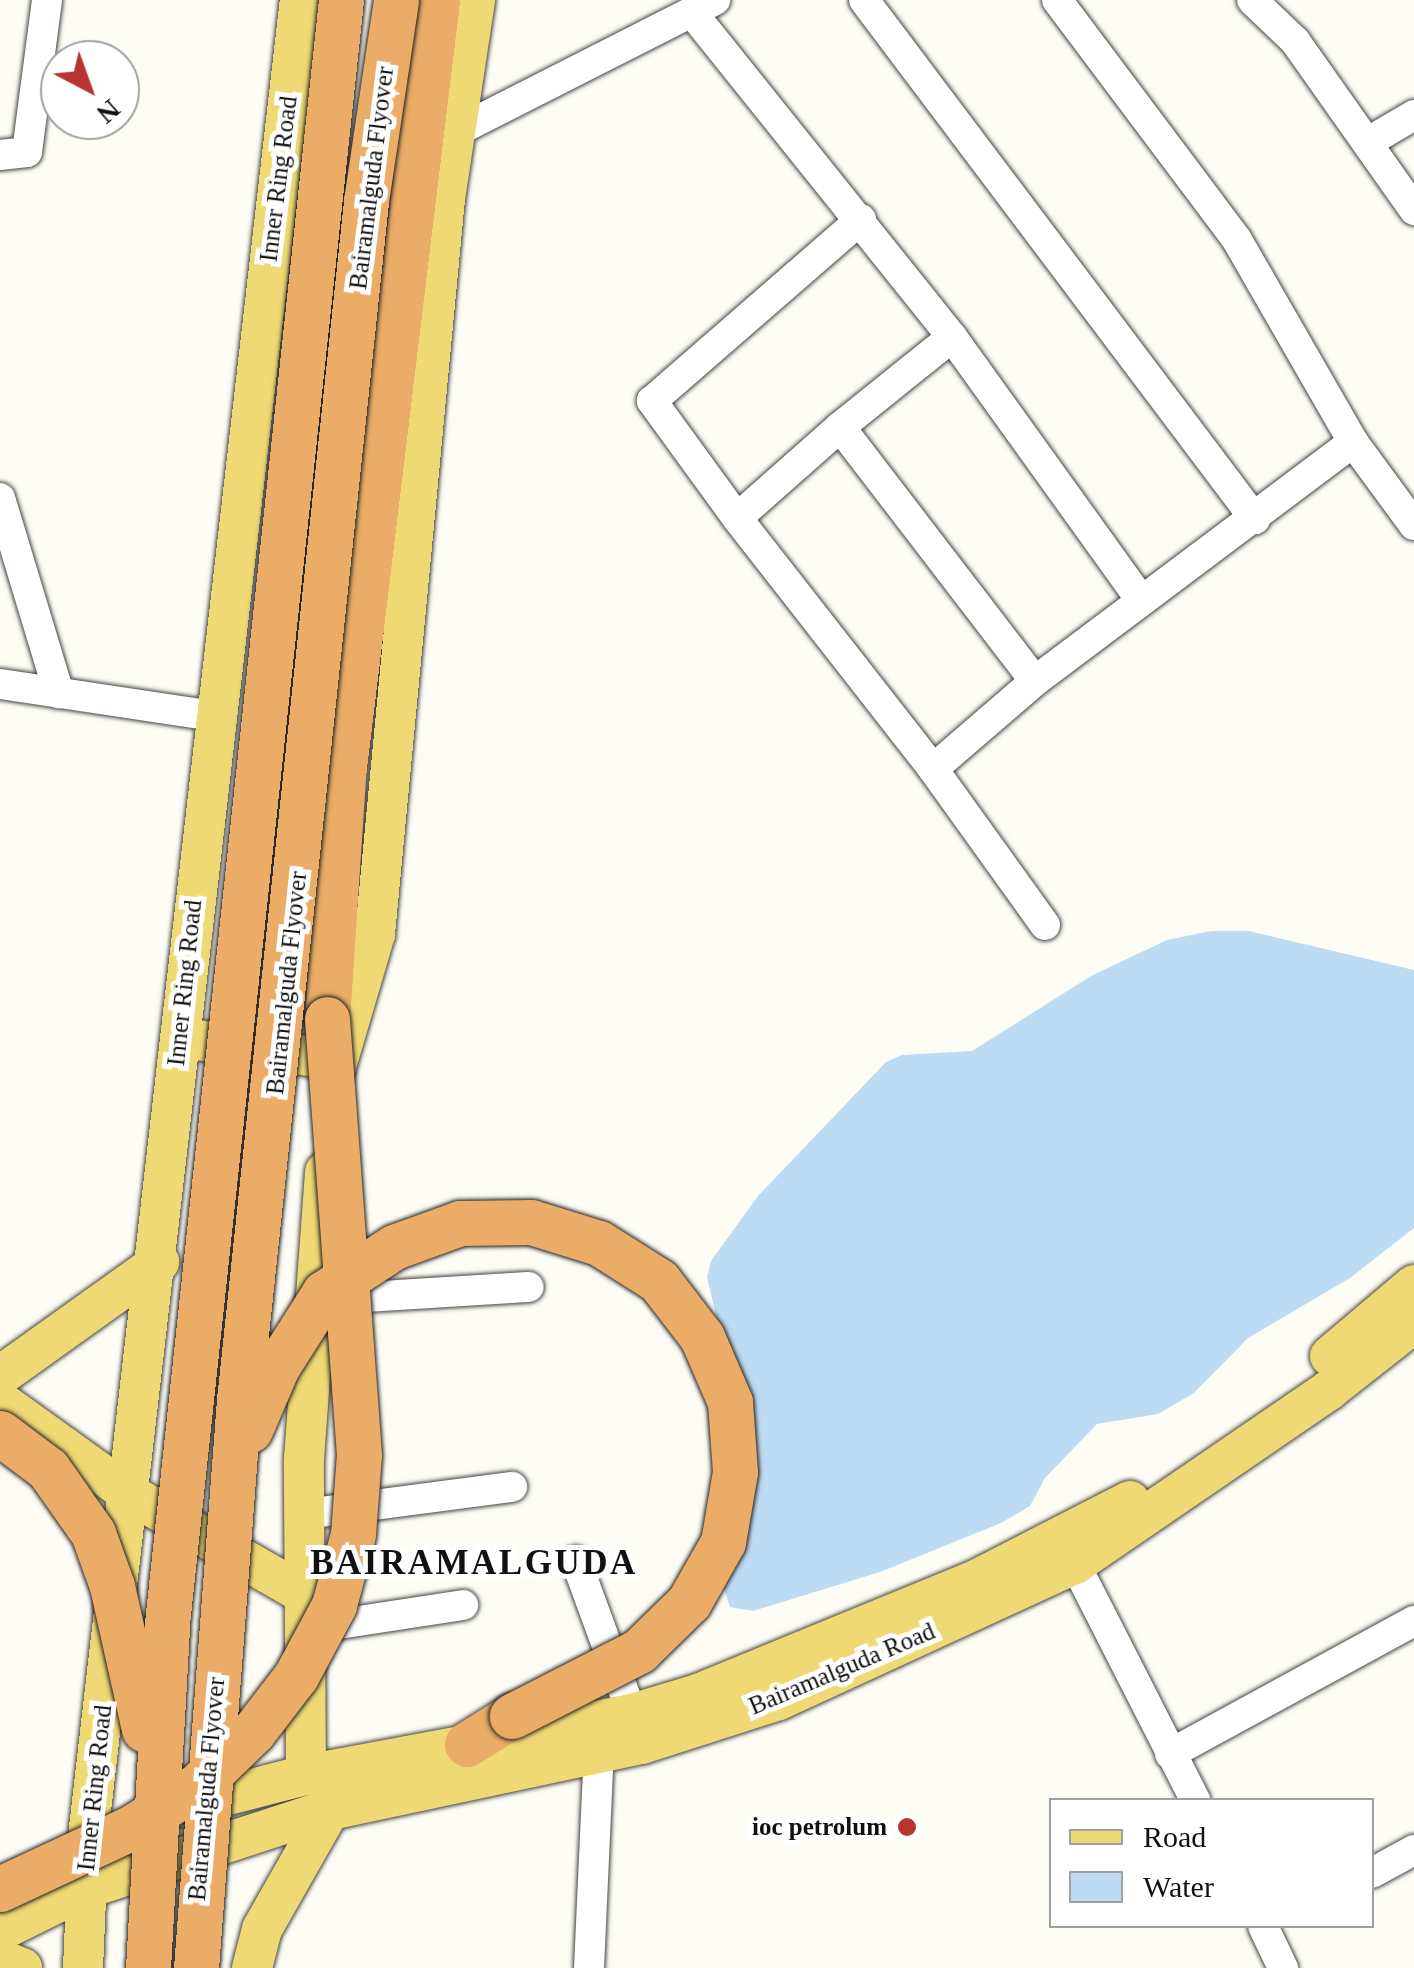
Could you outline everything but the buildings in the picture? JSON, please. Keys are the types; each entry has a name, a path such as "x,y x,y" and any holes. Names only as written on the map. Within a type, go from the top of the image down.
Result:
{"highway":[{"name":"Bairamalguda Flyover","path":"148,1968 154,1780 340,0"},
{"name":"Bairamalguda Flyover","path":"196,1968 232,1474 366,201 396,0"},
{"path":"0,1890 131,1828 197,1786 253,1732 296,1676 334,1605 353,1534 359,1456 331,1120 328,947 342,775 437,0"},
{"path":"232,1474 277,1367 324,1293 394,1247 460,1223 532,1222 599,1243 658,1281 702,1337 730,1402 735,1472 724,1542 690,1602 639,1651 512,1716 467,1744"},
{"path":"0,1433 48,1469 93,1533 112,1586 154,1780"}],"main road":[{"name":"Inner Ring Road","path":"84,1968 89,1828 158,1262 178,1038 300,0"},
{"path":"306,1775 306,1514 312,1301 336,1060 375,934 455,132 475,0"},
{"path":"178,1038 336,1060"},
{"path":"0,1376 158,1262"},
{"name":"Bairamalguda Road","path":"0,1931 85,1889 328,1811 642,1744 779,1700 993,1572 1152,1487 1313,1370 1414,1285"},
{"name":"Bairamalguda Road","path":"0,1871 89,1828 306,1775 632,1714 887,1634 1074,1564 1329,1390 1414,1323"},
{"path":"0,1401 128,1493 306,1612"},
{"path":"252,1968 262,1929 328,1811"},
{"path":"0,1958 22,1968"}],"street":[{"path":"0,154 27,152 47,0"},
{"path":"864,0 1254,519"},
{"path":"1057,0 1237,240 1353,442 1414,525"},
{"path":"1252,0 1295,41 1370,142 1414,210"},
{"path":"455,132 705,7 952,337 1142,601"},
{"path":"1370,142 1414,115"},
{"path":"861,219 652,401 737,518 933,769 1045,925"},
{"path":"737,518 840,427 952,337"},
{"path":"840,427 1035,681"},
{"path":"933,769 1035,681 1353,442"},
{"path":"0,498 60,693"},
{"path":"0,684 215,716"},
{"path":"312,1301 529,1287"},
{"path":"306,1514 512,1487"},
{"path":"576,1560 632,1714"},
{"path":"1074,1564 1194,1798"},
{"path":"306,1612 463,1605"},
{"path":"1170,1754 1414,1621"},
{"path":"588,1968 599,1751"},
{"path":"1374,1872 1414,1850"},
{"path":"1268,1928 1283,1968"}],"water":[{"path":"1211,931 1249,931 1414,970 1414,1228 1350,1278 1248,1338 1194,1393 1158,1414 1097,1424 1045,1478 1030,1506 1001,1523 880,1572 753,1611 730,1607 722,1583 719,1328 707,1277 711,1261 758,1196 886,1062 902,1055 972,1051 1091,976 1167,940"}],"place":[{"name":"ioc petrolum","path":"907,1827"}],"district":[{"name":"BAIRAMALGUDA","path":"474,1563"}]}
